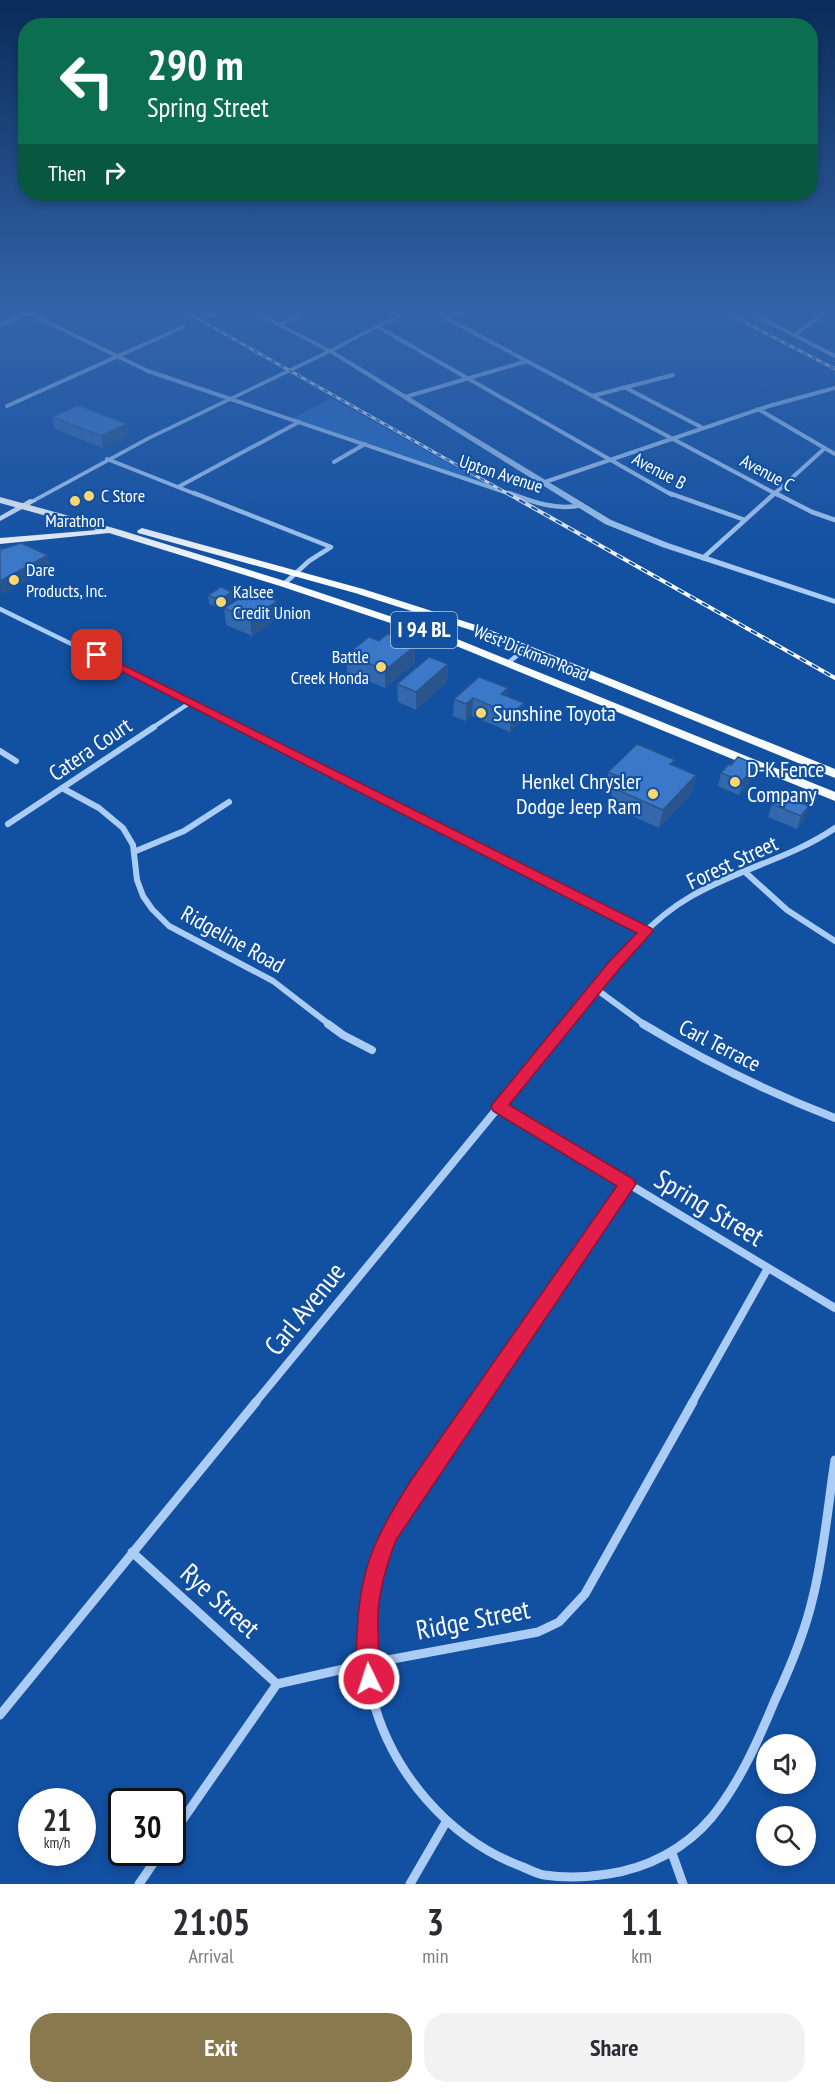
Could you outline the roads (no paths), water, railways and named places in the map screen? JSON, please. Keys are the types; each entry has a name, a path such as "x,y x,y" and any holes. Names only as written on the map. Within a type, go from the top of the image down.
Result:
{"main road":[{"name":"West Dickman Road","path":"0,492 29,504 113,531 135,534 448,639 835,797"},
{"name":"West Dickman Road","path":"0,500 29,504 135,534 297,573 423,611 526,648 835,774"},
{"path":"0,519 29,504"},
{"path":"0,543 113,531"},
{"path":"0,543 135,534"}],"street":[{"path":"7,406 23,399"},
{"path":"29,504 107,459 230,399"},
{"name":"Upton Avenue","path":"230,399 540,504 568,508 582,505"},
{"path":"407,399 608,522 634,534 835,602"},
{"name":"Avenue B","path":"503,399 680,499 745,520"},
{"name":"Avenue C","path":"597,399 774,493 812,512 835,520"},
{"path":"647,399 703,428"},
{"path":"545,482 758,409 795,399"},
{"path":"758,409 835,454"},
{"path":"178,487 299,422"},
{"path":"333,462 365,444"},
{"path":"703,558 825,448"},
{"path":"107,459 331,547 309,561 284,584"},
{"path":"0,609 191,702 646,931"},
{"path":"508,663 526,648"},
{"name":"Catera Court","path":"8,824 191,702"},
{"path":"0,751 16,761"},
{"name":"Ridgeline Road","path":"62,788 115,820 131,838 136,851 136,873 140,889 156,915 169,926 273,981 343,1035 372,1050"},
{"path":"136,851 177,837 229,802"},
{"name":"Forest Street","path":"646,931 672,908 745,872 808,845 835,828"},
{"path":"745,872 761,890 784,908 835,941"},
{"name":"Carl Avenue","path":"0,1715 614,966 646,931"},
{"name":"Carl Terrace","path":"596,989 643,1024 698,1056 784,1098 835,1118"},
{"name":"Spring Street","path":"499,1106 835,1308"},
{"path":"627,1184 419,1486 389,1534 375,1568 368,1612 366,1664 372,1697 390,1743 415,1785 446,1821 501,1859 544,1875 594,1875 633,1870 672,1853 711,1818 748,1763 789,1669 813,1598 835,1460"},
{"name":"Ridge Street","path":"277,1684 366,1664 538,1632 559,1622 585,1594 768,1268"},
{"name":"Rye Street","path":"132,1552 277,1684"},
{"path":"186,1815 277,1684"},
{"path":"410,1884 446,1821"},
{"path":"672,1853 683,1884"},
{"path":"139,1884 151,1866"}],"railway":[{"path":"340,399 510,495"},
{"path":"507,493 835,678"}],"place":[{"name":"C Store","path":"89,496"},
{"name":"Marathon","path":"75,501"},
{"name":"Dare Products, Inc.","path":"14,580"},
{"name":"Kalsee Credit Union","path":"221,602"},
{"name":"Battle Creek Honda","path":"381,667"},
{"name":"Sunshine Toyota","path":"481,713"},
{"name":"D-K Fence Company","path":"735,782"},
{"name":"Henkel Chrysler Dodge Jeep Ram","path":"653,794"}]}
